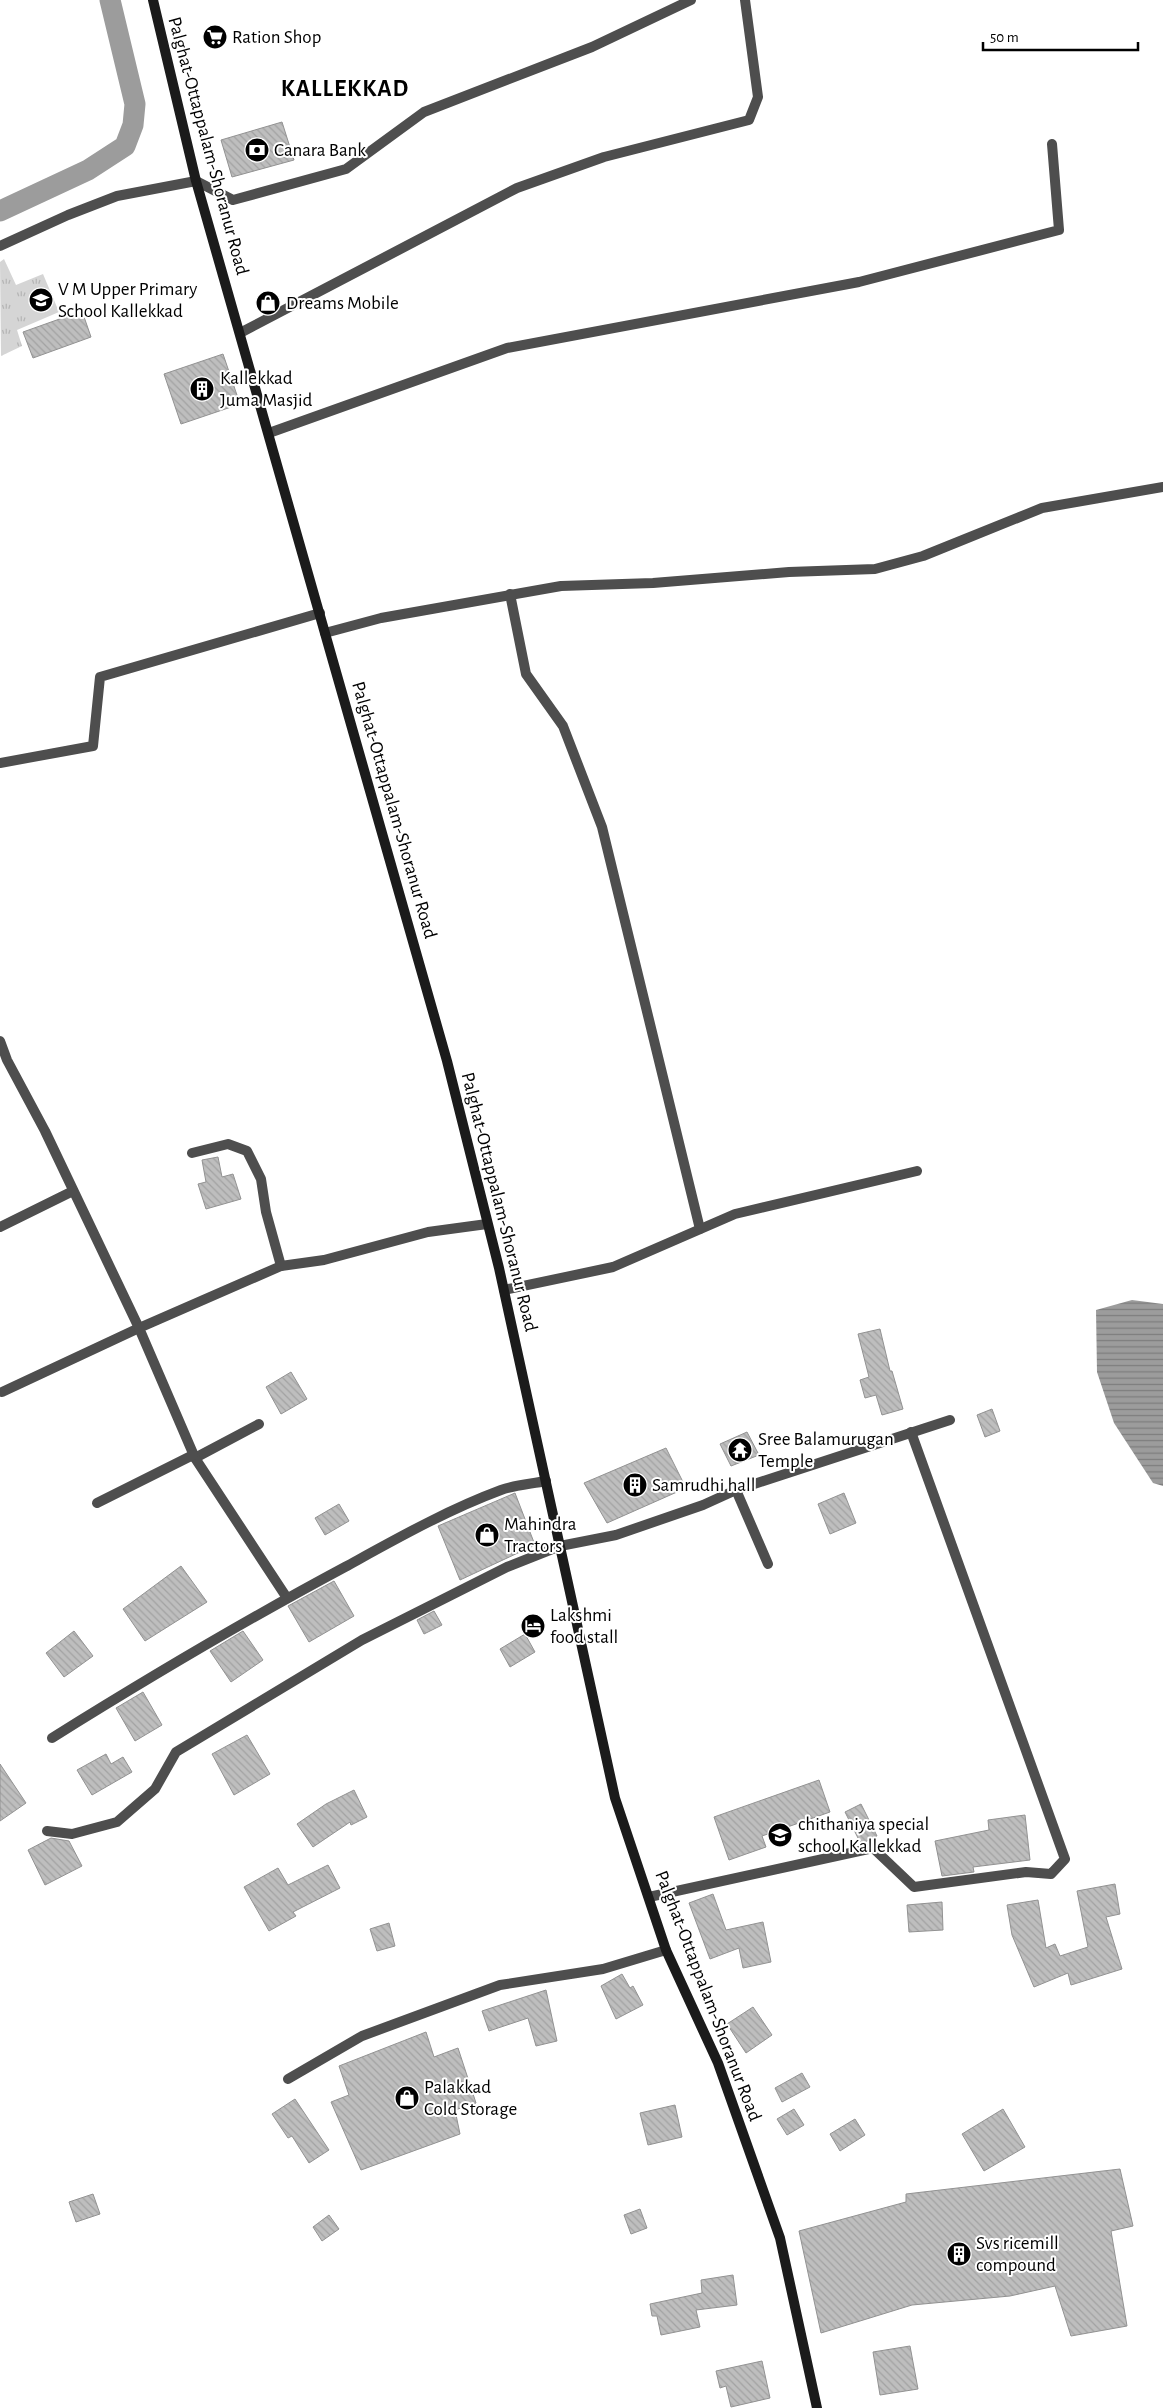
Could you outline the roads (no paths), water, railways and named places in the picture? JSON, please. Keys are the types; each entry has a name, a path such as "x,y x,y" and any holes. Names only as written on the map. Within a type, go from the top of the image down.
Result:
{"main road":[{"name":"Palghat-Ottappalam-Shoranur Road","path":"152,0 196,181 447,1061 504,1290 615,1798 666,1950 718,2063 780,2238 817,2408"}],"street":[{"path":"0,246 68,215 118,196 196,181 233,200 346,169 424,112 592,47 691,0"},
{"path":"240,333 517,188 604,157 749,120 758,97 746,0"},
{"path":"269,433 507,348 859,282 1059,230 1052,144"},
{"path":"325,632 382,618 561,586 653,583 742,575 875,569 923,556 1042,508 1163,487"},
{"path":"510,594 526,674 562,726 602,827 700,1230"},
{"path":"0,763 92,746 100,677 320,613"},
{"path":"0,1041 4,1062 45,1131 139,1328 194,1456 287,1598"},
{"path":"192,1153 228,1144 247,1151 261,1179 266,1212 281,1266"},
{"path":"504,1290 613,1267 735,1214 917,1171"},
{"path":"0,1226 73,1191"},
{"path":"2,1392 139,1328 281,1266 324,1260 428,1232 487,1224"},
{"path":"47,1831 72,1834 117,1822 155,1790 176,1752 362,1640 507,1567 560,1546 616,1535 703,1505 736,1490 950,1420"},
{"path":"97,1502 259,1424"},
{"path":"649,1897 873,1848 914,1887 1026,1872 1051,1874 1065,1859 911,1432"},
{"path":"52,1738 135,1686 287,1598 443,1515 503,1490 546,1481"},
{"path":"736,1490 768,1564"},
{"path":"288,2079 362,2036 500,1985 603,1969 666,1950"}],"waterway":[{"path":"0,211 88,170 125,146 133,125 135,104 110,0"}],"place":[{"name":"Ration Shop","path":"215,37"},
{"name":"Canara Bank","path":"257,150"},
{"name":"V M Upper Primary School Kallekkad","path":"41,300"},
{"name":"Dreams Mobile","path":"268,303"},
{"name":"Kallekkad Juma Masjid","path":"202,389"},
{"name":"Sree Balamurugan Temple","path":"740,1450"},
{"name":"Samrudhi hall","path":"635,1485"},
{"name":"Mahindra Tractors","path":"487,1535"},
{"name":"Lakshmi food stall","path":"533,1626"},
{"name":"chithaniya special school Kallekkad","path":"780,1835"},
{"name":"Palakkad Cold Storage","path":"407,2098"},
{"name":"Svs ricemill compound","path":"959,2254"}],"district":[{"name":"KALLEKKAD","path":"345,89"}]}
